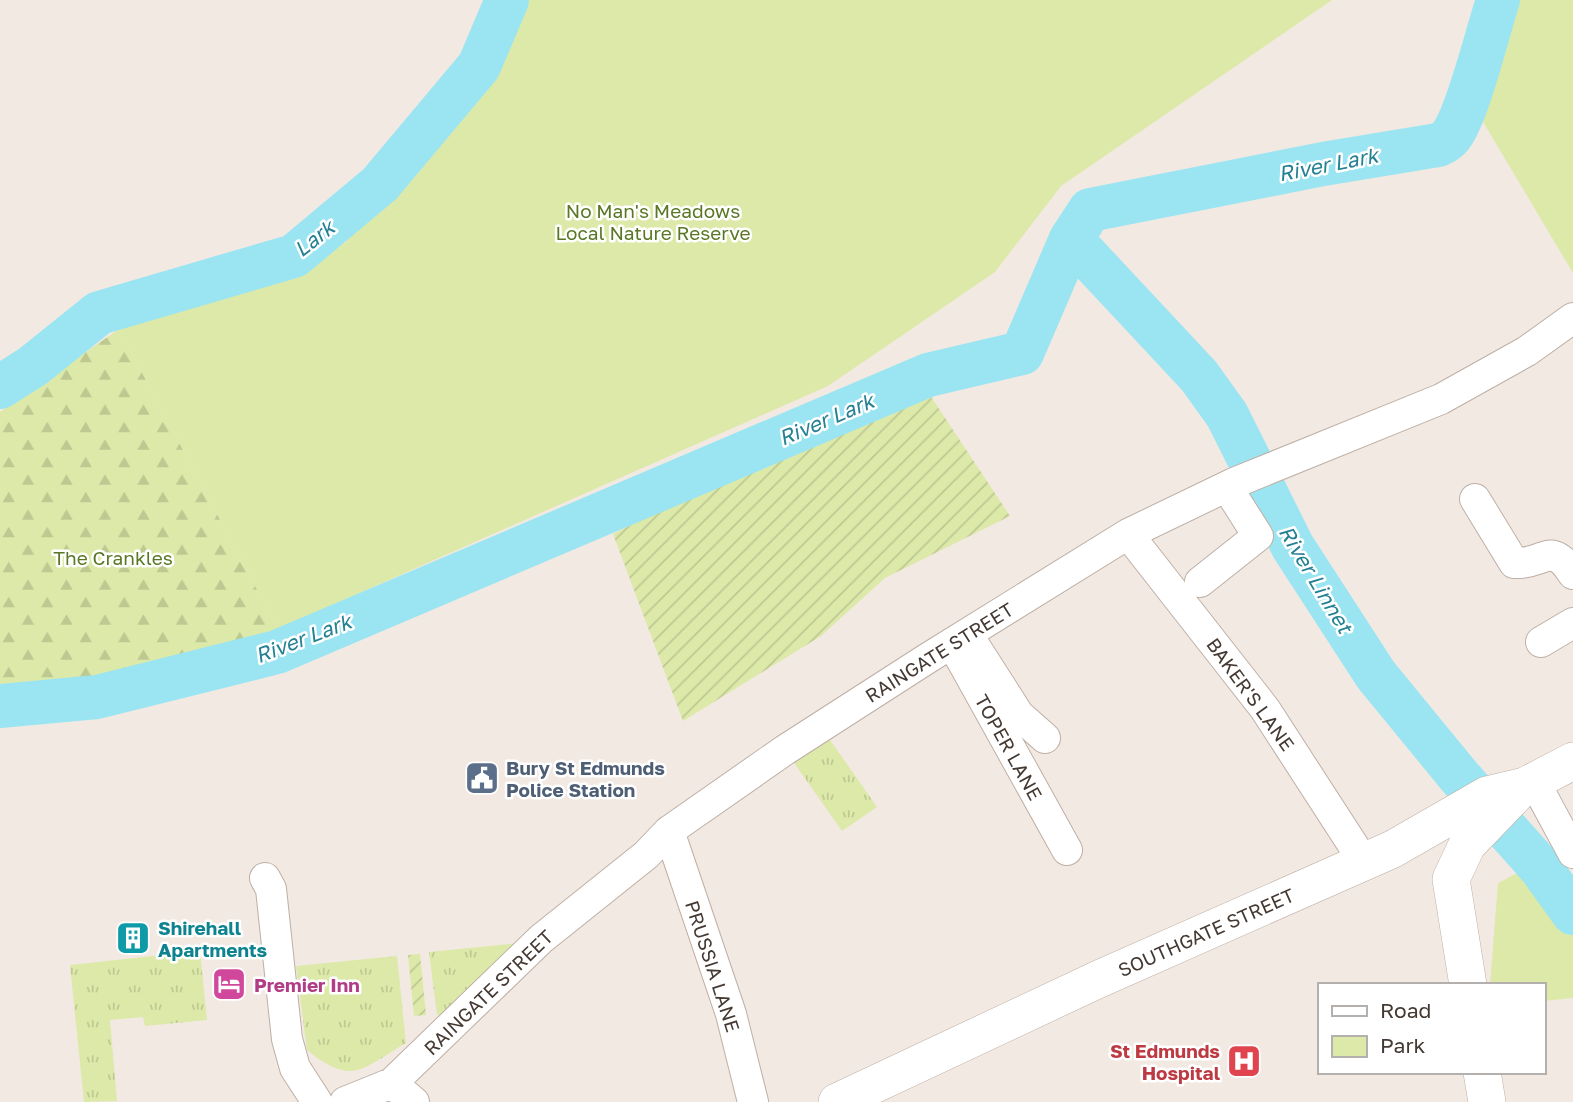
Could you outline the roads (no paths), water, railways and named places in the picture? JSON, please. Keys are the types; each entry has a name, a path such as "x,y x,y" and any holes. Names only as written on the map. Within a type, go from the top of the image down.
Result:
{"street":[{"name":"RAINGATE STREET","path":"403,1092 541,939 646,856 669,831 785,750 1129,534 1231,485 1441,399 1527,351 1565,323"},
{"path":"1200,582 1258,536 1231,485"},
{"path":"1475,499 1514,563 1551,554 1562,558 1573,574"},
{"name":"BAKER'S LANE","path":"1129,534 1378,856"},
{"path":"1541,642 1573,623"},
{"name":"TOPER LANE","path":"960,638 1018,715 1045,738"},
{"name":"TOPER LANE","path":"960,638 1067,850"},
{"name":"SOUTHGATE STREET","path":"837,1102 1010,1019 1378,856 1500,799 1573,761"},
{"path":"1468,983 1451,879 1467,845 1500,799 1573,853"},
{"name":"PRUSSIA LANE","path":"669,831 731,1014 753,1102"},
{"path":"1378,856 1415,856 1451,879"},
{"path":"265,878 271,889 287,1039 295,1068 317,1102"},
{"path":"1482,1074 1487,1102"},
{"path":"345,1102 403,1092"}],"waterway":[{"name":"Lark","path":"0,387 33,366 99,313 294,256 380,184 479,66 507,0"},
{"name":"River Lark","path":"0,706 97,697 277,652 928,375 1022,353 1071,239 1090,210 1323,164 1438,145 1447,140 1464,110 1498,0"},
{"name":"River Linnet","path":"1071,239 1199,376 1227,415 1293,547 1376,675 1458,775 1540,867 1573,913"}],"place":[{"name":"Bury St Edmunds Police Station","path":"482,778"},
{"name":"Shirehall Apartments","path":"133,938"},
{"name":"Premier Inn","path":"229,984"},
{"name":"St Edmunds Hospital","path":"1244,1061"}],"park label":[{"name":"No Man's Meadows Local Nature Reserve","path":"653,221"},
{"name":"The Crankles","path":"113,557"}]}
